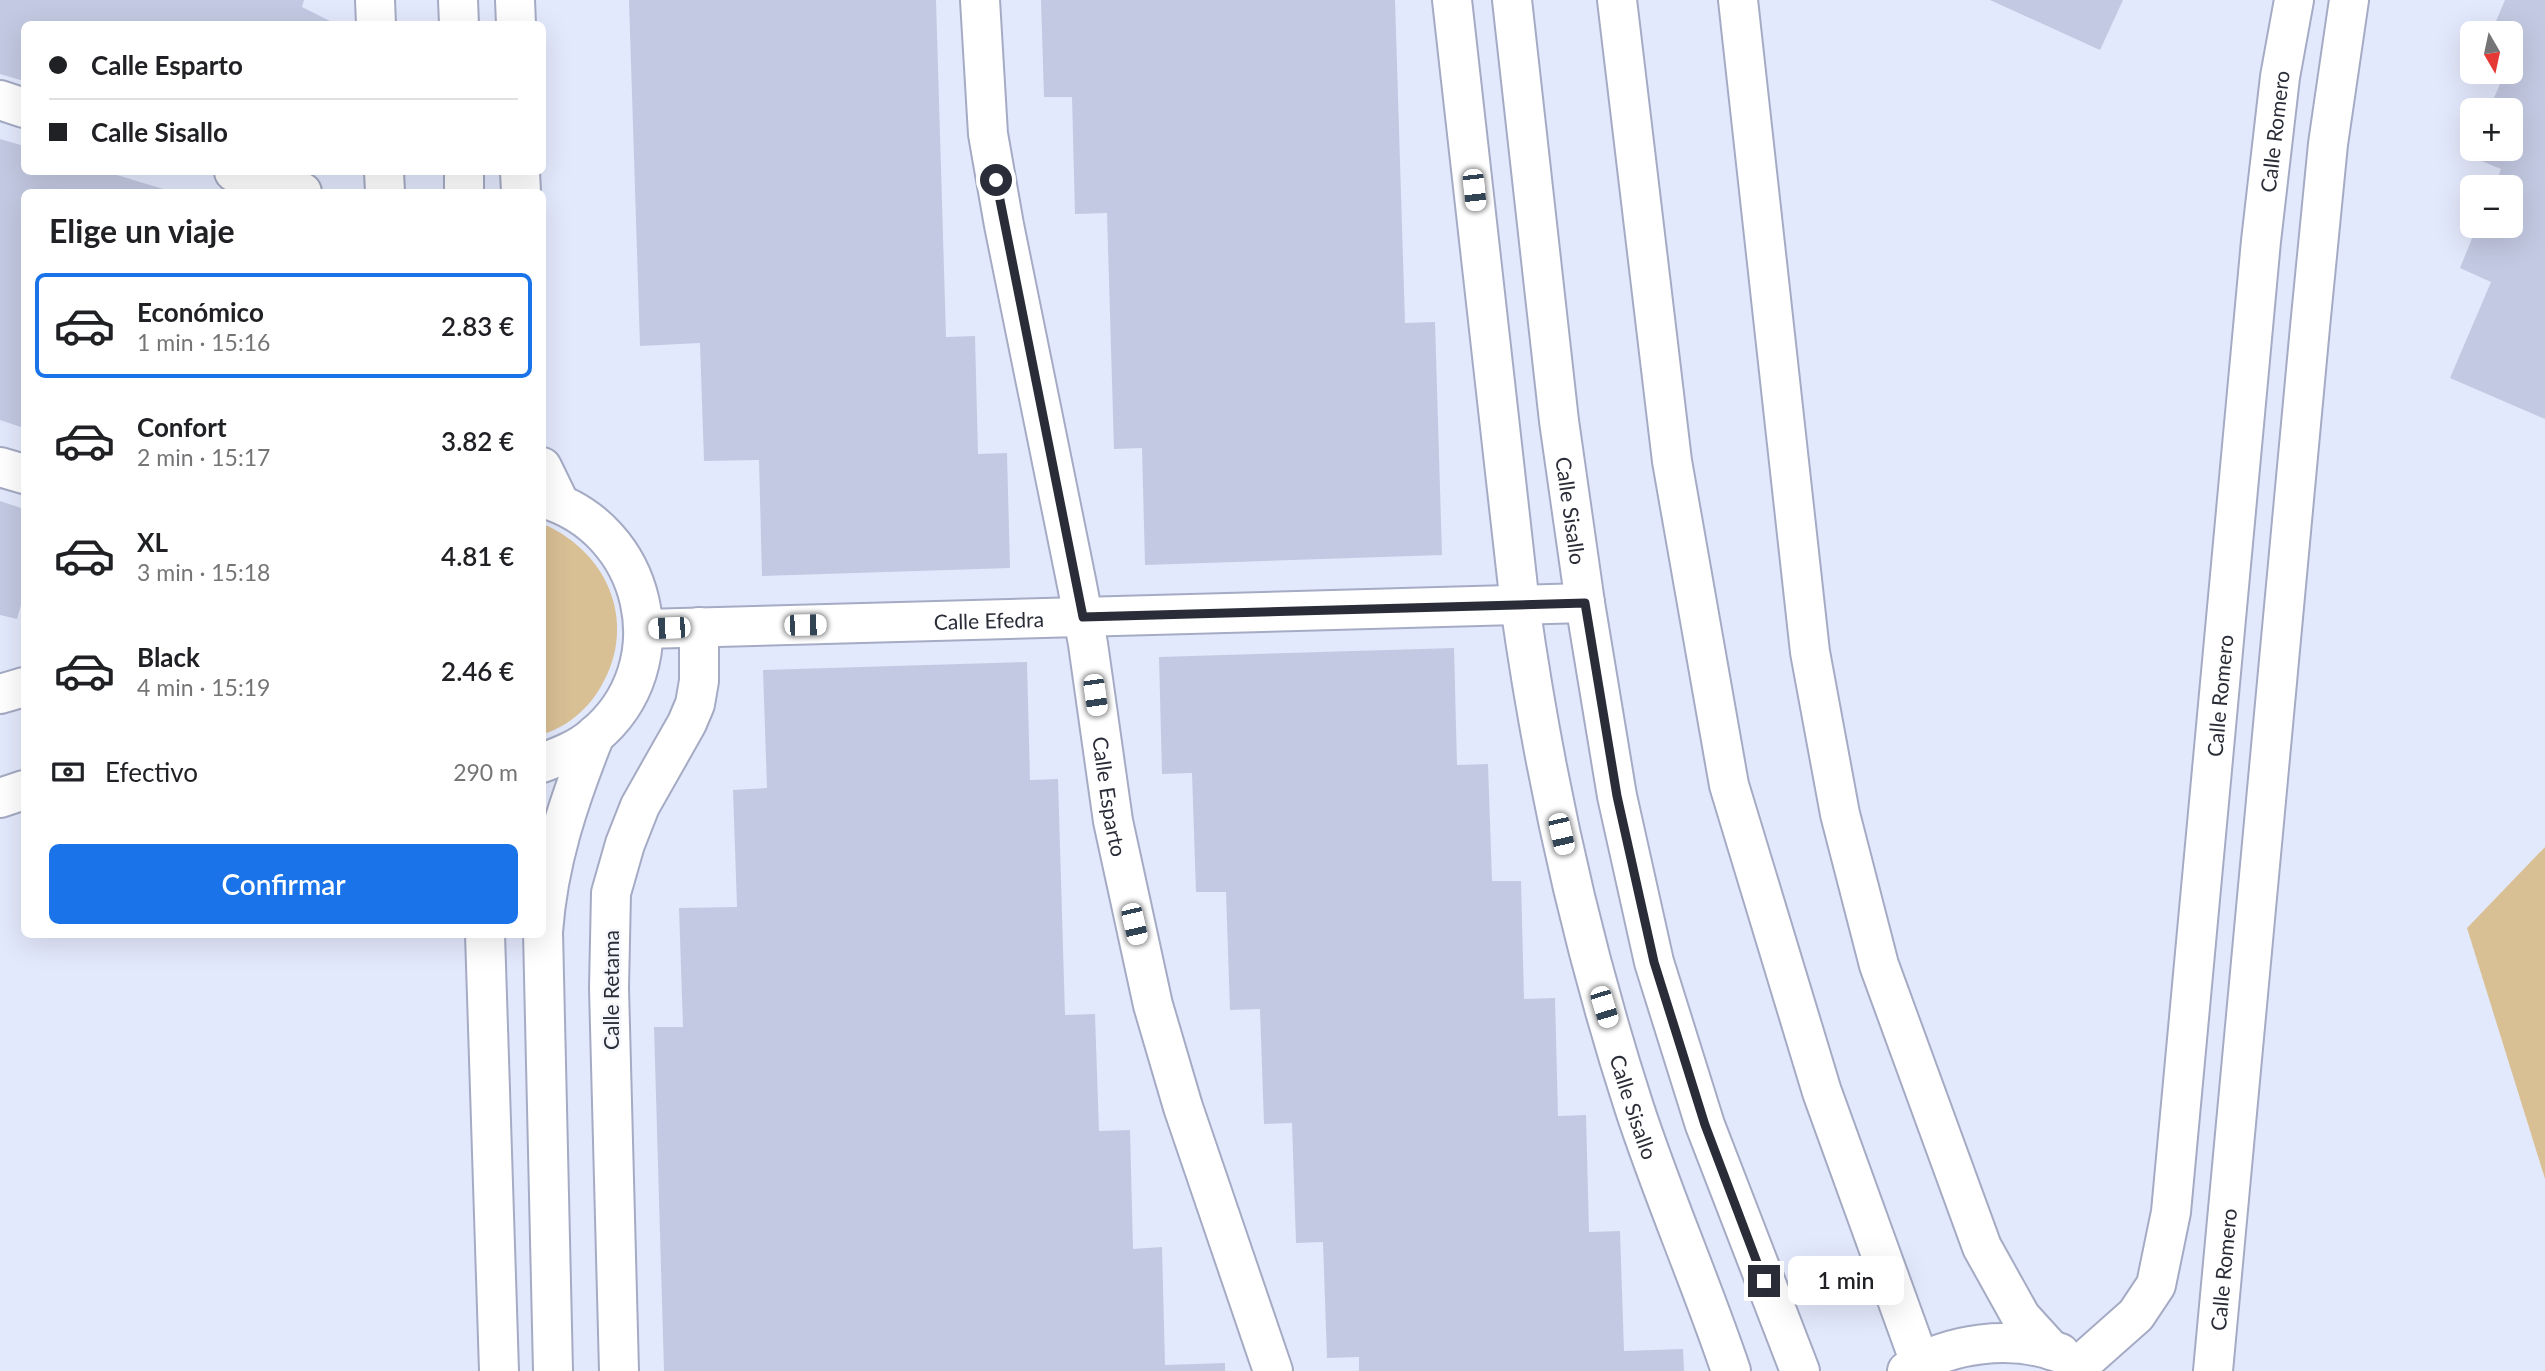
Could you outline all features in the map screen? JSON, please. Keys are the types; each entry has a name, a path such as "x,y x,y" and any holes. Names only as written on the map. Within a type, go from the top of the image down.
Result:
{"street":[{"path":"375,0 376,21"},
{"path":"458,0 459,21"},
{"path":"515,0 516,21"},
{"name":"Calle Esparto","path":"980,0 988,134 1083,617 1113,821 1153,1005 1183,1107 1273,1371"},
{"name":"Calle Sisallo","path":"1452,0 1520,605 1533,700 1555,811 1597,983 1655,1169 1731,1371"},
{"name":"Calle Sisallo","path":"1512,0 1559,421 1585,603 1617,796 1654,962 1705,1125 1800,1371"},
{"path":"1617,0 1672,461 1729,785 1822,1092 1916,1368 1961,1348 2006,1343 2077,1361"},
{"path":"1738,0 1810,652 1840,814 1879,965 1982,1247 2021,1317 2077,1361"},
{"name":"Calle Romero","path":"2077,1361 2136,1315 2156,1285 2171,1212 2261,241 2280,77 2294,0"},
{"name":"Calle Romero","path":"2213,1371 2311,314 2328,144 2349,0"},
{"path":"0,100 21,106"},
{"path":"244,175 292,189"},
{"path":"0,467 21,473"},
{"path":"546,482 551,500 587,518 611,541 629,568 640,598 644,629 641,660 631,688 615,714 595,735 570,752 546,761"},
{"name":"Calle Efedra","path":"644,629 1585,603"},
{"name":"Calle Retama","path":"619,1371 609,988 611,893 625,844 640,806 695,704 699,681 699,627"},
{"path":"0,694 21,689"},
{"path":"546,894 554,855 574,788 595,735"},
{"path":"0,798 21,791"},
{"path":"485,938 499,1371"},
{"path":"543,938 554,1371"}],"shaded area":[{"path":"0,0 2545,0 2545,847 2468,928 2545,1179 2545,1371 0,1371"},
{"path":"546,526 567,537 586,554 601,573 612,595 617,619 616,644 610,669 587,706 559,728 546,733"},
{"path":"2545,847 2545,1179 2467,928"}],"building":[{"path":"0,0 304,0 302,7 330,21 21,21 21,80 0,74"},
{"path":"629,0 936,0 946,337 975,336 978,454 1007,453 1010,568 762,576 759,460 704,461 700,343 640,346"},
{"path":"1041,0 1395,0 1405,323 1435,322 1442,555 1145,565 1142,448 1114,449 1107,213 1075,214 1072,97 1044,97"},
{"path":"1990,0 2123,0 2100,50"},
{"path":"2505,0 2545,0 2545,419 2450,378 2491,282 2460,268 2472,238 2523,238 2523,175 2499,175 2501,169 2481,161 2523,161 2523,98 2494,98 2500,84 2524,84 2524,21 2496,21"},
{"path":"0,139 21,145 21,175 117,175 163,189 21,189 21,427 0,420"},
{"path":"0,501 21,508 21,605 17,619 0,615"},
{"path":"1454,648 1457,765 1488,764 1492,881 1521,881 1524,999 1555,998 1558,1116 1586,1115 1589,1232 1620,1231 1624,1351 1683,1349 1684,1371 1359,1371 1359,1357 1327,1358 1323,1242 1296,1243 1292,1123 1264,1124 1260,1009 1230,1010 1226,892 1196,892 1192,773 1162,774 1159,657"},
{"path":"1027,662 1030,780 1058,779 1065,1015 1095,1014 1099,1131 1130,1130 1133,1249 1162,1247 1165,1365 1225,1363 1225,1371 664,1371 654,1027 683,1027 679,908 737,907 733,790 767,788 763,670"}],"route":[{"path":"996,180 1083,617 1585,603 1617,796 1654,962 1705,1125 1764,1281"}]}
